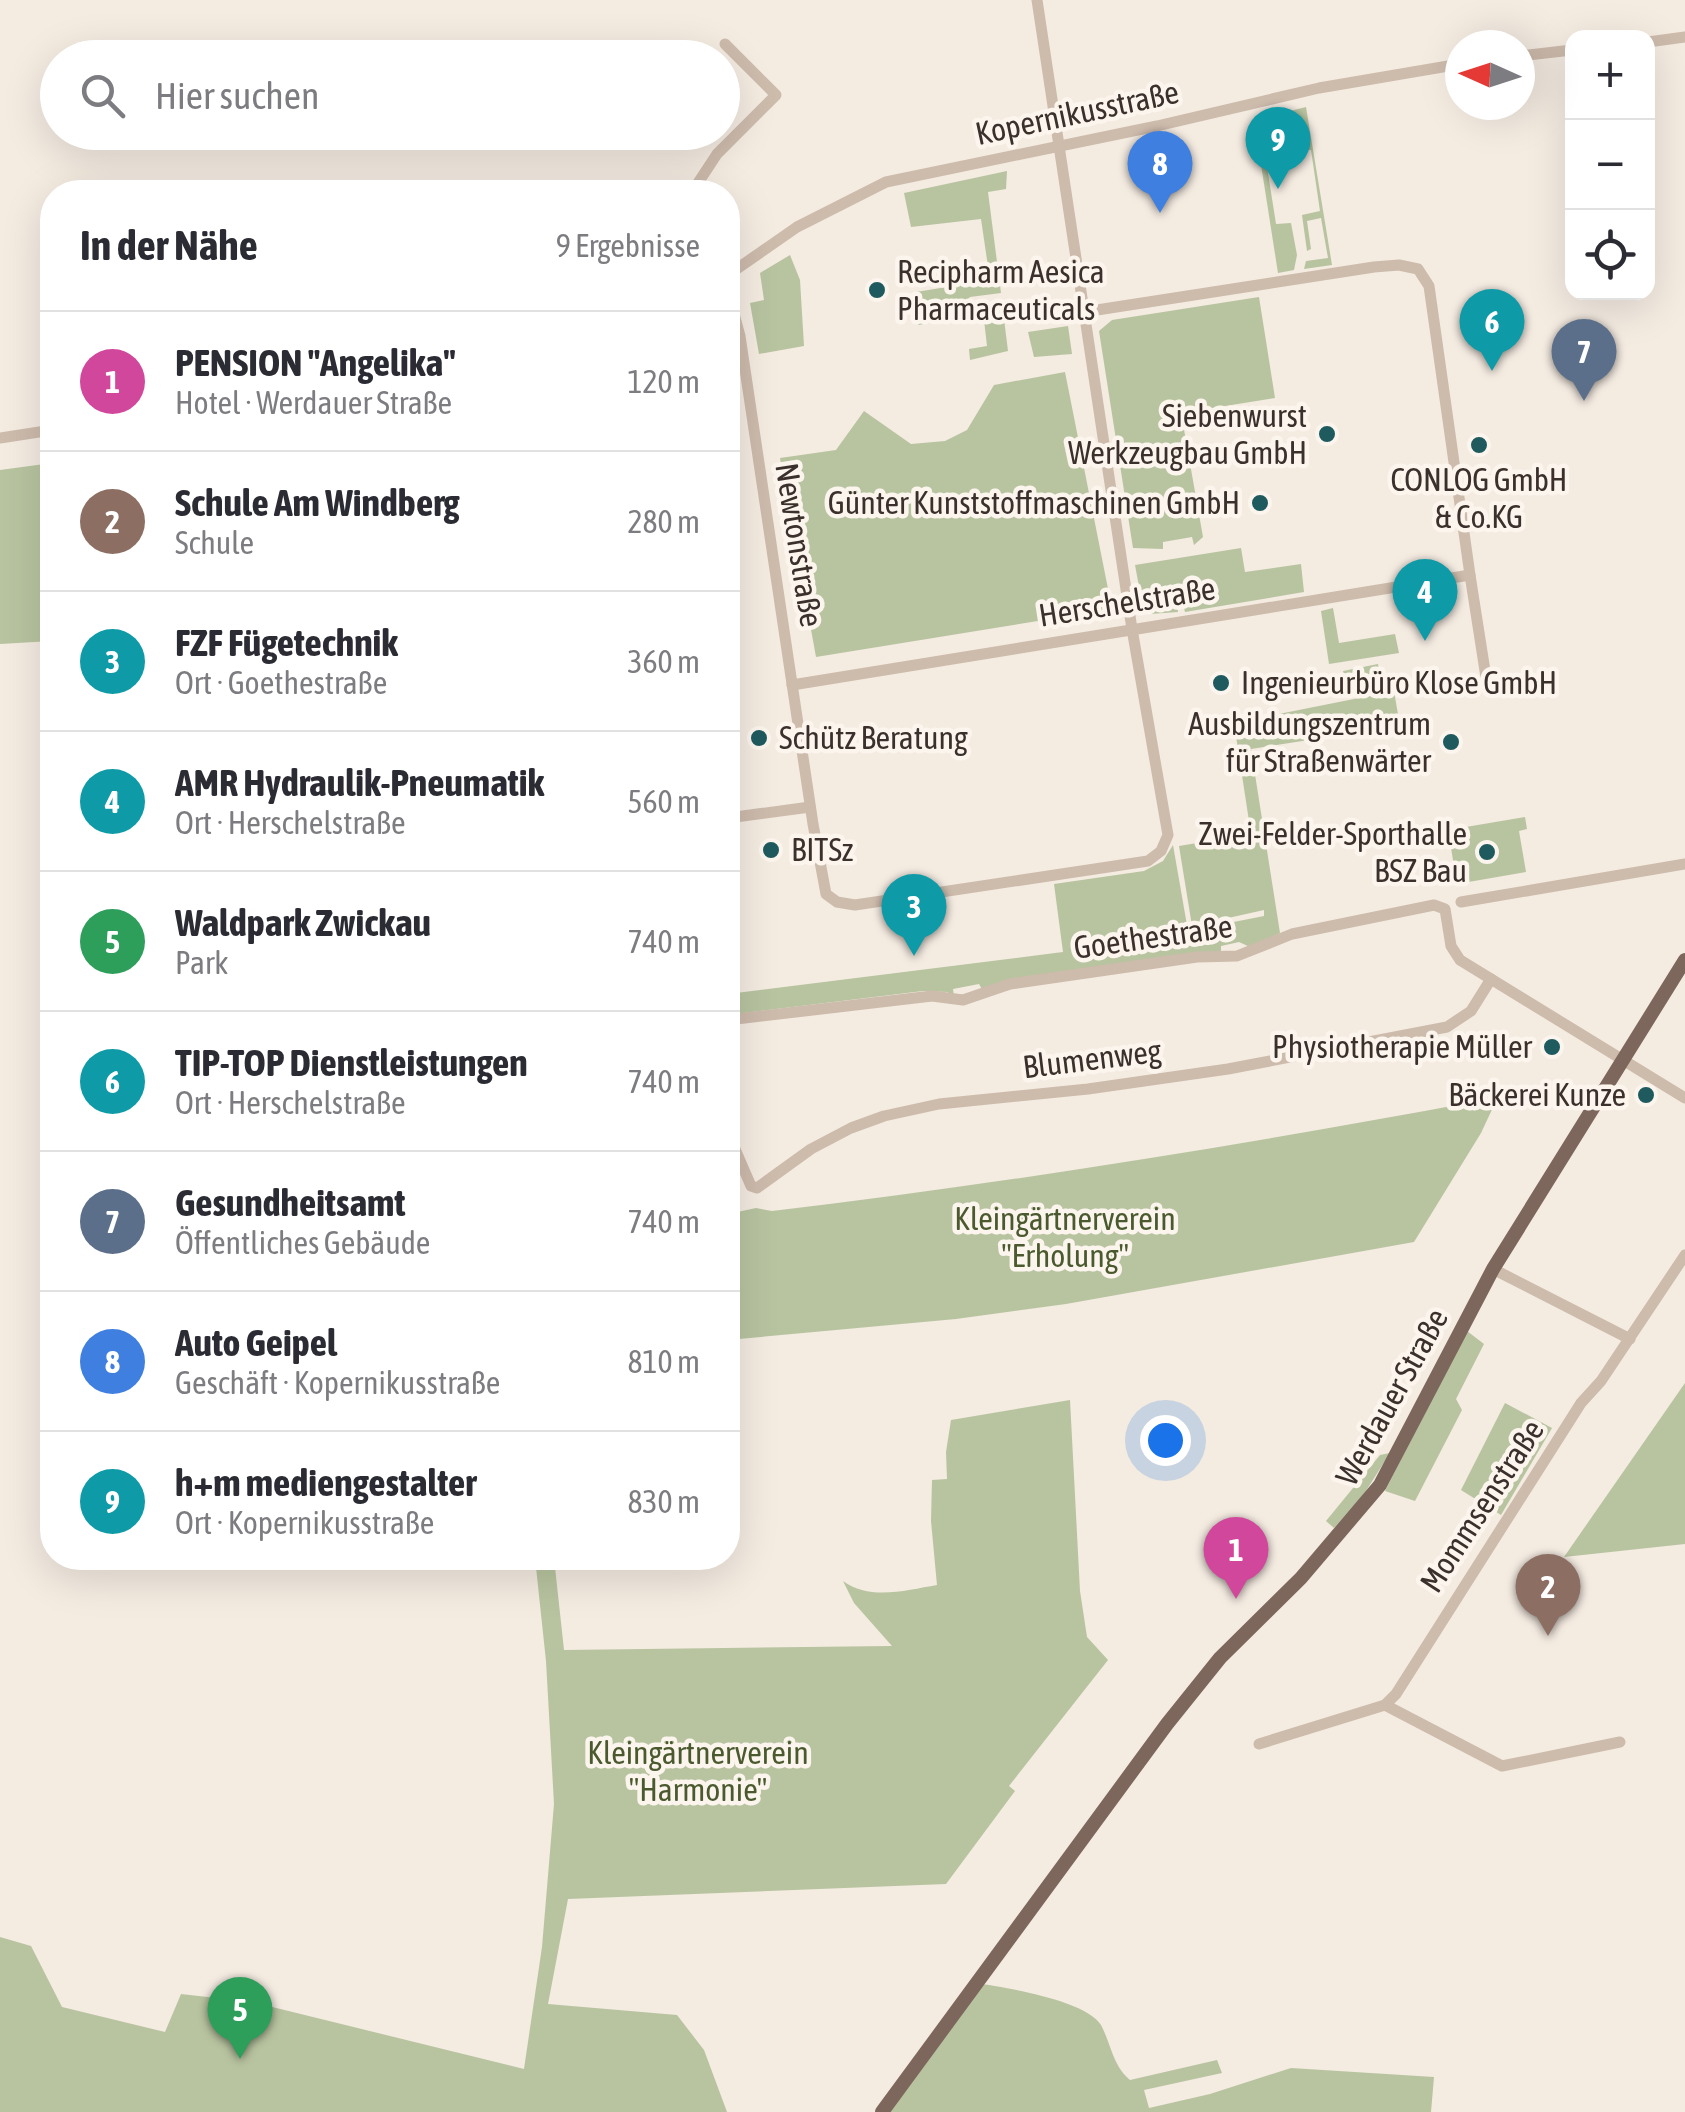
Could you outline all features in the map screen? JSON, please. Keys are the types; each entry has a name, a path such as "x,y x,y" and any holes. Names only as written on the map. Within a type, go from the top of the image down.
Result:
{"main road":[{"name":"Werdauer Straße","path":"882,2112 1167,1724 1220,1658 1301,1578 1380,1485 1492,1269 1685,960"}],"street":[{"path":"1037,0 1062,145 1132,629"},
{"path":"1655,41 1685,38"},
{"path":"1535,54 1565,51"},
{"path":"740,59 776,95 740,131"},
{"name":"Kopernikusstraße","path":"740,266 797,227 886,182 1313,89 1445,67"},
{"path":"700,180 721,150"},
{"path":"1084,312 1374,267 1398,265 1418,269 1429,286 1488,690"},
{"name":"Newtonstraße","path":"740,342 826,894 837,902 855,904 1148,861 1162,851 1168,835 1132,629"},
{"path":"0,438 40,432"},
{"name":"Herschelstraße","path":"792,685 1470,575"},
{"path":"740,817 810,808"},
{"path":"1461,902 1685,864"},
{"name":"Goethestraße","path":"740,1019 932,996 963,1000 1010,984 1197,956 1225,958 1304,931 1434,905 1442,906 1447,914 1453,952 1491,980 1685,1098"},
{"name":"Blumenweg","path":"740,1161 751,1186 757,1188 811,1149 884,1116 939,1104 1228,1070 1448,1027 1471,1012 1491,980"},
{"name":"Mommsenstraße","path":"1386,1704 1581,1403 1630,1339 1685,1255"},
{"path":"1492,1269 1630,1339"},
{"path":"1259,1744 1386,1704 1502,1766 1620,1742"}],"green space":[{"path":"1306,107 1332,265 1304,269 1306,261 1328,258 1321,218 1307,221 1311,249 1307,251 1302,215 1320,211 1311,150 1307,150 1304,134 1263,141 1276,224 1291,223 1297,255 1294,270 1278,273 1254,120"},
{"path":"1007,171 1006,189 988,192 1001,293 970,297 963,304 947,301 948,320 918,325 916,292 990,280 981,219 911,227 904,193"},
{"path":"790,255 800,280 804,346 759,354 750,303 764,300 760,273"},
{"path":"1259,297 1275,398 1200,410 1201,421 1183,424 1203,537 1194,545 1192,537 1163,542 1163,549 1133,548 1099,331 1112,320"},
{"path":"1002,303 1008,351 970,360 969,349 987,346 983,311 977,307"},
{"path":"1068,326 1072,354 1034,357 1028,332"},
{"path":"1065,372 1112,609 816,657 780,458 836,450 864,411 911,444 945,441 967,430 994,385"},
{"path":"40,465 40,642 0,644 0,470"},
{"path":"1241,548 1245,572 1301,564 1304,592 1185,612 1183,603 1177,605 1178,612 1150,614 1143,608 1135,565"},
{"path":"1333,608 1339,643 1395,634 1399,653 1329,664 1321,611"},
{"path":"1378,664 1382,688 1348,694 1343,671"},
{"path":"1394,691 1400,726 1251,749 1280,933 1250,947 1239,942 1221,946 1221,955 983,991 979,984 953,989 954,996 923,991 740,1014 740,992 1063,952 1054,884 1144,871 1163,861 1173,845 1188,931 1264,916 1264,910 1192,926 1179,846 1251,834 1234,723"},
{"name":"Zwei-Felder-Sporthalle BSZ Bau","path":"1525,817 1527,829 1519,831 1526,872 1457,884 1448,830"},
{"name":"Kleingärtnerverein \"Erholung\"","path":"1496,1101 1481,1133 1414,1242 1066,1304 956,1319 740,1339 740,1211 860,1200 1214,1148"},
{"path":"1467,1331 1484,1344 1456,1399 1462,1410 1415,1501 1385,1491"},
{"path":"1685,1383 1685,1544 1564,1557"},
{"name":"Kleingärtnerverein \"Harmonie\"","path":"1070,1400 1080,1591 1087,1637 1108,1660 1009,1786 1015,1791 946,1884 568,1899 548,2004 677,2015 704,2050 727,2112 0,2112 0,1937 31,1946 62,2007 165,2032 181,1994 252,2002 524,2069 542,1947 554,1804 536,1570 555,1570 564,1650 892,1646 854,1603 843,1581 877,1592 937,1585 932,1480 947,1479 951,1420"},
{"path":"1505,1403 1552,1428 1501,1515 1461,1490"},
{"path":"1390,1453 1364,1494 1334,1528 1326,1521 1380,1455"},
{"path":"982,1984 1046,1997 1093,2017 1130,2080 1217,2060 1222,2073 1144,2090 1149,2108 1210,2094 1291,2068 1434,2077 1431,2112 887,2112"}],"place":[{"name":"h+m mediengestalter","path":"1278,189"},
{"name":"Auto Geipel","path":"1160,213"},
{"name":"Recipharm Aesica Pharmaceuticals","path":"877,290"},
{"name":"TIP-TOP Dienstleistungen","path":"1492,371"},
{"name":"Gesundheitsamt","path":"1584,401"},
{"name":"Siebenwurst Werkzeugbau GmbH","path":"1327,434"},
{"name":"CONLOG GmbH & Co.KG","path":"1479,445"},
{"name":"Günter Kunststoffmaschinen GmbH","path":"1260,503"},
{"name":"AMR Hydraulik-Pneumatik","path":"1425,641"},
{"name":"Ingenieurbüro Klose GmbH","path":"1221,683"},
{"name":"Schütz Beratung","path":"759,738"},
{"name":"Ausbildungszentrum für Straßenwärter","path":"1451,742"},
{"name":"BITSz","path":"771,850"},
{"name":"Zwei-Felder-Sporthalle BSZ Bau","path":"1487,852"},
{"name":"FZF Fügetechnik","path":"914,956"},
{"name":"Physiotherapie Müller","path":"1552,1047"},
{"name":"Bäckerei Kunze","path":"1646,1095"},
{"name":"PENSION \"Angelika\"","path":"1236,1599"},
{"name":"Schule Am Windberg","path":"1548,1636"},
{"name":"Waldpark Zwickau","path":"240,2059"}]}
